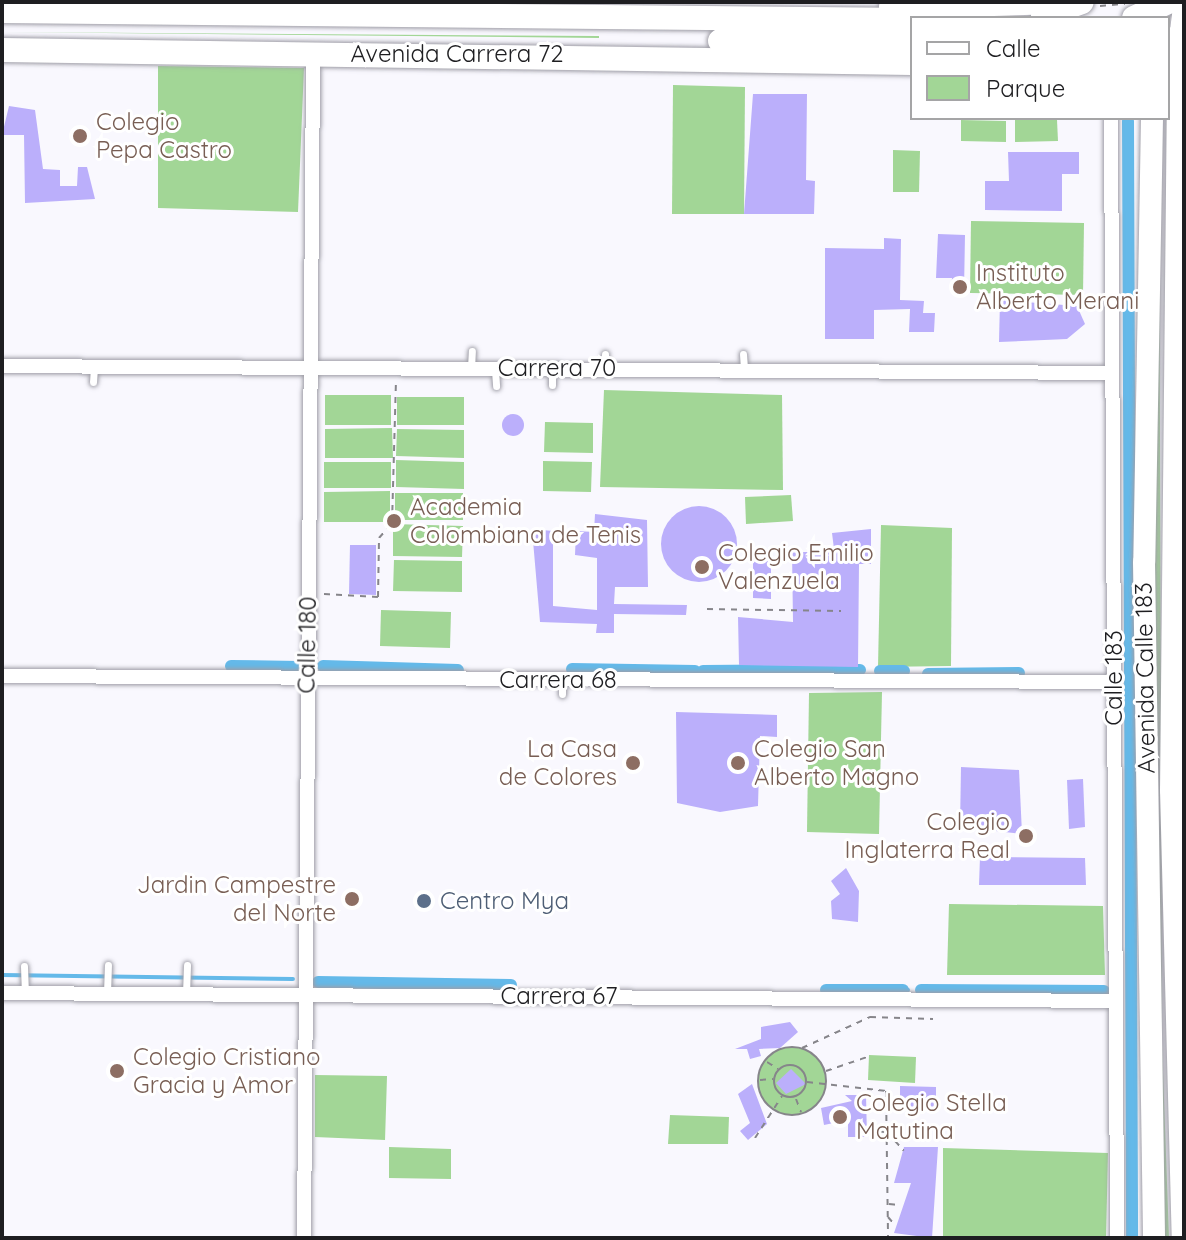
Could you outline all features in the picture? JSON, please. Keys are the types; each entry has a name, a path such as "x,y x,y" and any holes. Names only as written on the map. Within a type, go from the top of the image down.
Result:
{"highway":[{"path":"438,2 1022,9 1088,5"},
{"path":"1022,9 1057,2"},
{"name":"Avenida Carrera 72","path":"2,11 910,20"},
{"name":"Avenida Carrera 72","path":"2,36 910,43"},
{"name":"Avenida Carrera 72","path":"2,50 910,63"}],"main road":[{"path":"1177,79 1184,7"},
{"name":"Avenida Calle 183","path":"1170,47 1177,79 1178,1000 1183,1238"},
{"name":"Avenida Calle 183","path":"1152,120 1144,562 1154,1238"}],"street":[{"name":"Calle 180","path":"304,1238 304,995 299,892 306,679 313,53"},
{"name":"Calle 183","path":"1111,120 1117,1238"},
{"name":"Carrera 70","path":"2,366 552,368 605,361 744,370 1112,373"},
{"name":"Carrera 68","path":"2,676 306,679 385,685 562,687 1114,682"},
{"name":"Carrera 67","path":"2,993 1116,1001"}],"lane":[{"path":"471,368 472,351"},
{"path":"743,354 744,370"},
{"path":"93,382 94,366"},
{"path":"495,368 496,386"},
{"path":"552,368 552,385"},
{"path":"107,993 108,965"},
{"path":"186,992 187,965"},
{"path":"24,966 25,993"}],"path":[{"path":"1088,5 1119,3 1152,11"},
{"path":"307,592 378,597 379,538 392,523 396,382"},
{"path":"707,609 841,611"},
{"path":"774,1109 758,1080 765,1061 780,1049 801,1048 870,1017 933,1019"},
{"path":"801,1048 824,1071 825,1087 801,1113"},
{"path":"824,1071 867,1057"},
{"path":"765,1061 779,1070 796,1066 807,1082 825,1087 886,1091 888,1238"},
{"path":"774,1079 779,1070"},
{"path":"758,1080 774,1079"},
{"path":"774,1079 783,1096"},
{"path":"795,1097 807,1082"},
{"path":"783,1096 795,1097"},
{"path":"755,1138 783,1096"},
{"path":"795,1097 801,1113"},
{"path":"774,1109 801,1113"},
{"path":"867,1131 887,1132 904,1151"},
{"path":"887,1204 899,1205"},
{"path":"887,1216 894,1224"}],"green space":[{"path":"2,32 599,36 599,38"},
{"path":"158,66 304,68 298,212 158,208"},
{"path":"673,85 745,87 744,214 672,214"},
{"path":"961,120 1006,121 1006,142 961,141"},
{"path":"1015,120 1057,120 1058,141 1015,142"},
{"path":"1159,120 1162,1044 1169,1238 1161,1238 1154,664"},
{"path":"893,150 920,151 919,192 893,192"},
{"path":"971,221 1084,223 1083,295 970,293"},
{"path":"604,390 782,395 783,490 600,487"},
{"path":"325,395 391,395 391,425 325,425"},
{"path":"397,397 464,397 464,425 397,425"},
{"path":"545,422 593,423 593,453 544,452"},
{"path":"392,428 393,458 325,458 325,429"},
{"path":"397,429 464,430 464,458 396,456"},
{"path":"396,460 464,462 464,489 396,487"},
{"path":"543,461 592,462 591,492 543,491"},
{"path":"324,462 391,462 391,488 324,488"},
{"path":"390,491 390,522 324,522 324,492"},
{"path":"395,493 463,493 463,520 395,520"},
{"path":"791,495 793,521 746,524 745,497"},
{"path":"393,524 463,526 462,557 393,556"},
{"path":"881,525 952,528 951,666 878,667"},
{"path":"394,560 462,561 462,592 393,591"},
{"path":"381,610 451,612 450,648 380,646"},
{"path":"882,692 879,834 807,832 809,693"},
{"path":"949,904 1103,906 1105,975 947,975"},
{"path":"792,1047 816,1057 826,1081 816,1105 792,1115 768,1105 758,1081 768,1057"},
{"path":"869,1055 916,1057 915,1083 868,1080"},
{"path":"315,1075 387,1076 385,1140 315,1137"},
{"path":"670,1115 729,1117 728,1144 668,1144"},
{"path":"389,1147 451,1149 451,1179 389,1178"},
{"path":"943,1148 1108,1153 1106,1238 943,1238"}],"building":[{"path":"753,94 807,94 806,180 815,181 814,214 744,214"},
{"path":"9,106 35,110 43,169 60,170 60,186 77,186 78,167 87,167 95,199 25,203 24,135 2,135"},
{"path":"1008,152 1079,152 1079,174 1062,174 1062,211 985,210 985,181 1009,181"},
{"path":"938,234 965,235 964,291 951,291 952,278 936,278"},
{"path":"884,238 901,239 900,300 924,301 923,313 935,313 934,332 909,332 910,309 874,310 874,339 825,339 825,248 884,249"},
{"path":"1000,300 1077,306 1085,324 1067,339 999,342"},
{"path":"513,414 521,417 524,425 521,433 513,436 505,433 502,425 505,417"},
{"path":"699,506 713,509 726,517 734,530 737,544 734,558 726,571 713,579 699,582 685,579 672,571 664,558 661,544 664,530 672,517 685,509"},
{"path":"595,514 647,520 648,587 615,587 614,604 687,605 686,615 614,614 614,633 596,633 597,624 540,622 532,529 553,531 553,606 597,610 597,558 575,555 576,531 594,532"},
{"path":"871,529 871,564 859,564 858,667 739,665 738,617 793,622 792,552 834,549 832,533"},
{"path":"350,545 376,545 376,595 349,594"},
{"path":"753,548 771,548 771,599 753,598"},
{"path":"676,712 777,715 777,737 760,736 758,806 720,812 677,803"},
{"path":"961,767 1019,770 1022,834 960,827"},
{"path":"1083,779 1085,827 1069,829 1067,780"},
{"path":"980,857 1085,858 1086,885 979,885"},
{"path":"846,868 859,891 858,922 832,919 831,901 840,894 831,881"},
{"path":"790,1022 798,1032 780,1048 759,1049 761,1056 750,1059 747,1049 735,1049 761,1039 761,1027"},
{"path":"791,1069 806,1084 786,1094 776,1083"},
{"path":"752,1084 767,1124 748,1140 740,1131 750,1123 738,1094"},
{"path":"900,1086 936,1087 936,1109 900,1108"},
{"path":"845,1095 866,1095 867,1137 848,1137 848,1120 824,1125 821,1108 852,1101"},
{"path":"904,1147 938,1147 932,1238 894,1233 911,1183 894,1183"}],"waterway":[{"path":"1128,121 1132,1238"},
{"path":"231,666 299,667"},
{"path":"323,666 458,670"},
{"path":"572,669 695,671"},
{"path":"703,671 860,670"},
{"path":"880,671 904,671"},
{"path":"928,674 1019,673"},
{"path":"2,975 293,979"},
{"path":"318,982 511,985"},
{"path":"826,990 903,990"},
{"path":"903,990 908,990"},
{"path":"921,990 1104,991"}],"place":[{"name":"Colegio Pepa Castro","path":"80,136"},
{"name":"Instituto Alberto Merani","path":"960,287"},
{"name":"Academia Colombiana de Tenis","path":"394,521"},
{"name":"Colegio Emilio Valenzuela","path":"702,567"},
{"name":"La Casa de Colores","path":"633,763"},
{"name":"Colegio San Alberto Magno","path":"738,763"},
{"name":"Colegio Inglaterra Real","path":"1026,836"},
{"name":"Jardin Campestre del Norte","path":"352,899"},
{"name":"Centro Mya","path":"424,901"},
{"name":"Colegio Cristiano Gracia y Amor","path":"117,1071"},
{"name":"Colegio Stella Matutina","path":"840,1117"}]}
